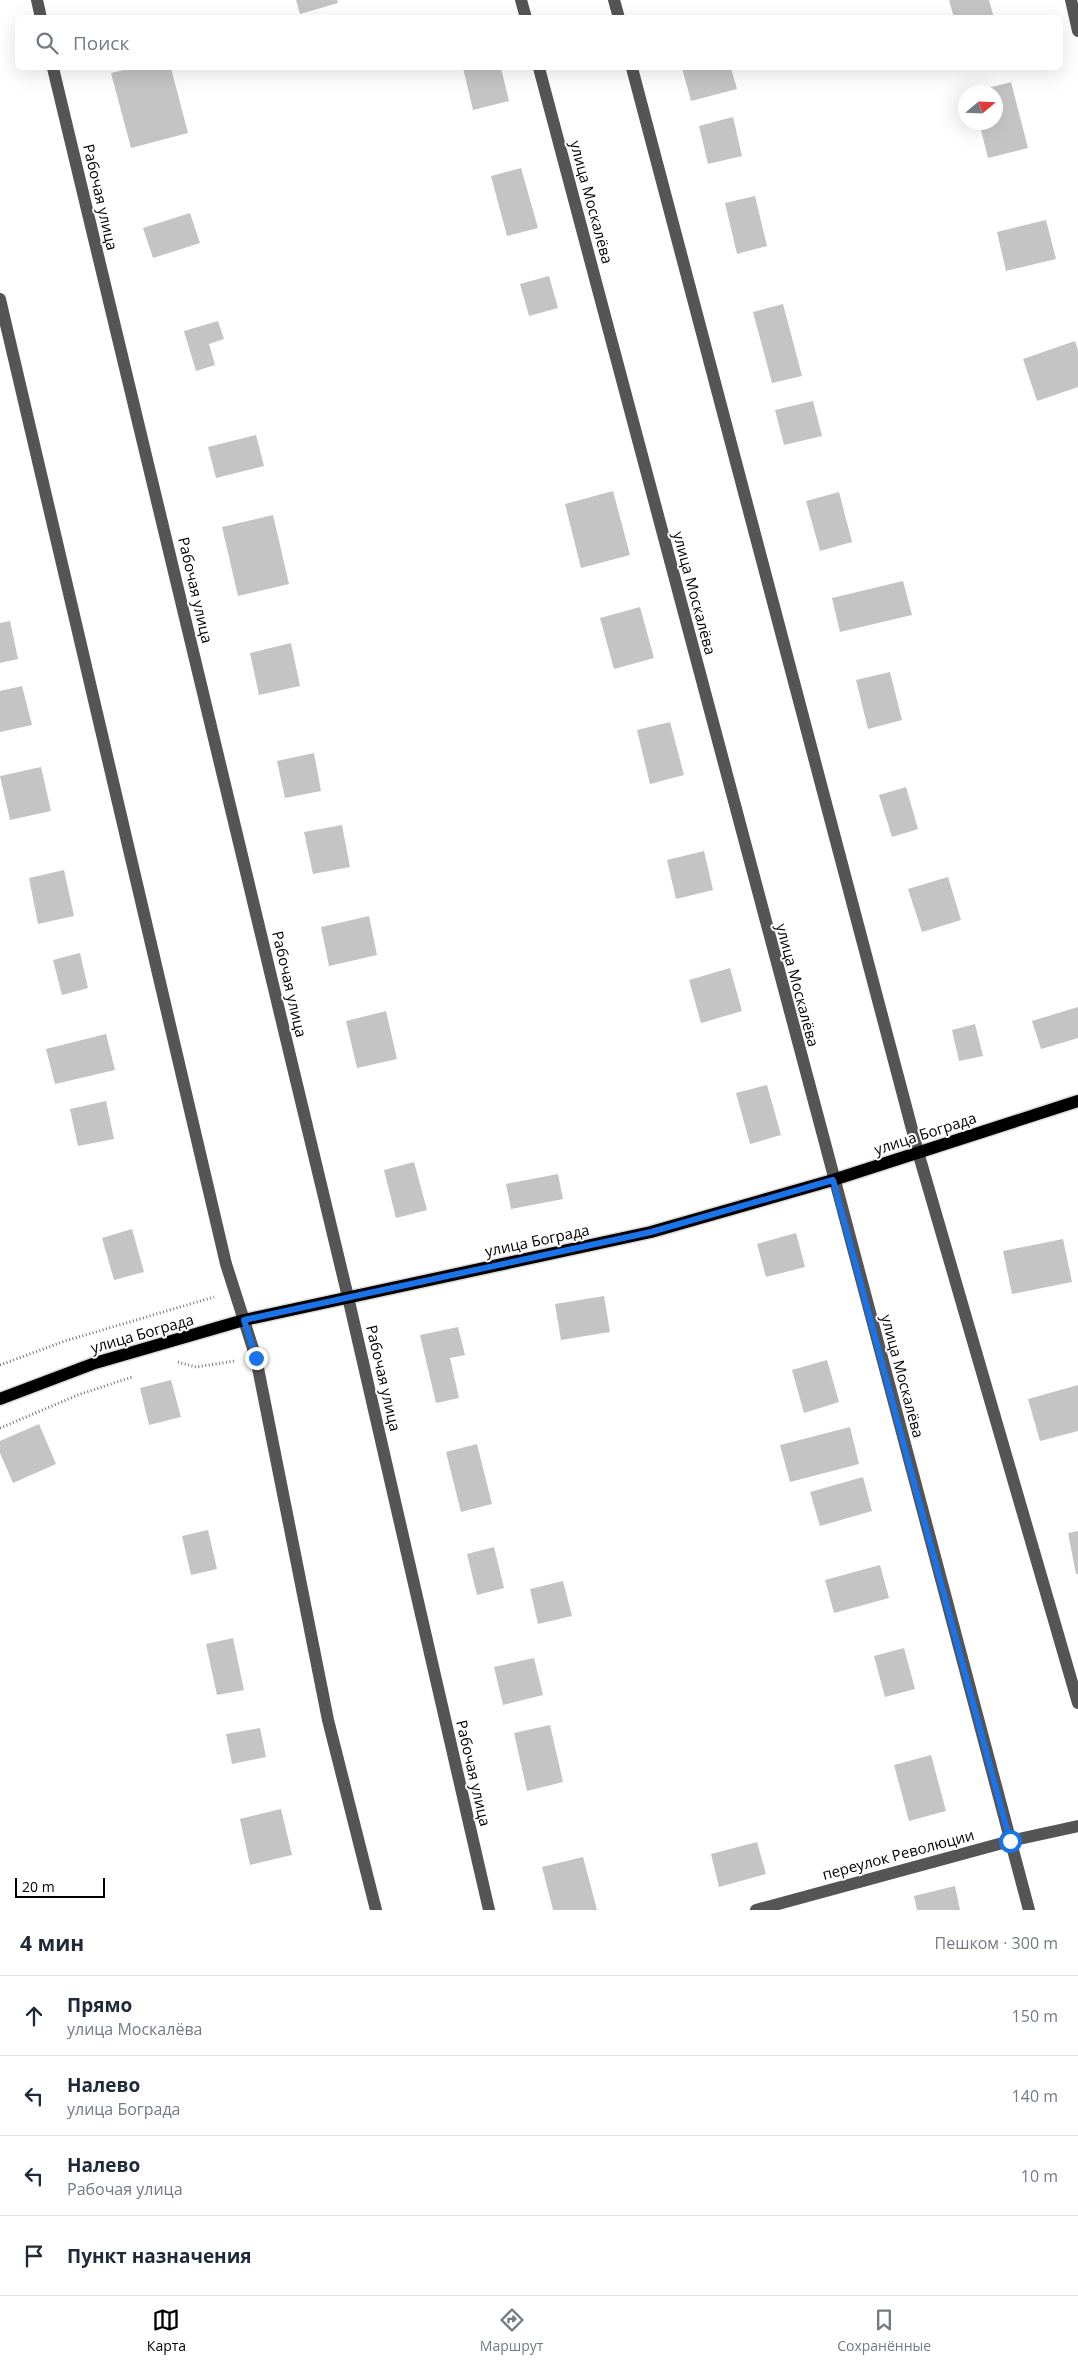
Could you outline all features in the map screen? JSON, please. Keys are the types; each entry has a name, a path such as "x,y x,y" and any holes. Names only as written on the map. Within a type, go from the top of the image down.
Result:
{"main road":[{"name":"улица Бограда","path":"0,1399 95,1363 244,1320 651,1232 833,1180 1078,1101"}],"street":[{"path":"37,0 41,15"},
{"path":"521,0 525,15"},
{"path":"614,0 618,15"},
{"path":"1071,0 1078,31"},
{"name":"Рабочая улица","path":"54,70 348,1297 489,1910"},
{"name":"улица Москалёва","path":"540,70 833,1180 1029,1910"},
{"path":"633,70 918,1152 1078,1703"},
{"path":"0,299 226,1264 256,1358 328,1720 376,1910"},
{"name":"переулок Революции","path":"756,1910 1010,1841 1078,1826"}],"path":[{"path":"0,1365 65,1341 234,1290"},
{"path":"169,1365 178,1362 196,1367 256,1358"},
{"path":"0,1428 78,1395 142,1374"}],"building":[{"path":"296,0 337,0 338,3 300,14"},
{"path":"949,0 989,0 993,15 953,15"},
{"path":"124,70 172,70 188,133 131,148 111,73"},
{"path":"463,70 501,70 509,101 473,110"},
{"path":"683,70 732,70 737,89 691,101"},
{"path":"1011,82 1028,148 988,158 981,130 1003,130 1003,85 1000,85"},
{"path":"733,117 742,156 708,164 699,126"},
{"path":"521,168 538,228 507,236 491,176"},
{"path":"755,196 767,246 737,254 725,203"},
{"path":"190,213 200,243 153,258 143,228"},
{"path":"1046,220 1056,259 1006,271 997,232"},
{"path":"549,276 558,308 529,316 520,284"},
{"path":"783,304 802,376 772,383 753,312"},
{"path":"218,321 224,339 209,344 215,365 196,371 184,331"},
{"path":"1075,341 1078,350 1078,387 1037,401 1023,359"},
{"path":"813,401 822,436 784,445 775,410"},
{"path":"256,435 264,466 216,478 208,447"},
{"path":"613,491 630,555 581,568 565,504"},
{"path":"839,492 852,542 820,551 806,501"},
{"path":"273,515 289,584 238,596 222,527"},
{"path":"903,581 912,615 840,632 832,598"},
{"path":"640,607 654,658 614,669 600,618"},
{"path":"10,621 18,659 0,663 0,623"},
{"path":"291,643 300,686 259,695 250,653"},
{"path":"890,672 902,720 868,729 856,680"},
{"path":"22,686 32,725 0,732 0,691"},
{"path":"670,722 684,775 650,784 637,730"},
{"path":"314,753 321,791 285,798 277,761"},
{"path":"41,767 51,811 10,820 0,776"},
{"path":"906,787 918,829 892,837 879,795"},
{"path":"342,825 350,867 313,874 304,832"},
{"path":"704,851 713,890 676,899 667,860"},
{"path":"64,870 74,916 38,924 29,878"},
{"path":"948,877 961,920 922,932 908,889"},
{"path":"369,916 377,955 329,966 321,927"},
{"path":"80,953 88,988 62,995 53,960"},
{"path":"730,968 742,1011 701,1023 689,980"},
{"path":"1078,1007 1078,1038 1041,1049 1032,1021"},
{"path":"386,1011 397,1059 357,1068 346,1021"},
{"path":"975,1024 983,1056 959,1061 952,1030"},
{"path":"106,1034 115,1070 55,1084 46,1049"},
{"path":"767,1085 781,1135 750,1144 736,1093"},
{"path":"106,1101 114,1139 78,1146 70,1109"},
{"path":"414,1162 427,1210 396,1218 384,1170"},
{"path":"558,1174 563,1199 511,1209 506,1184"},
{"path":"132,1229 144,1272 114,1280 102,1238"},
{"path":"796,1233 805,1267 766,1277 757,1244"},
{"path":"1063,1239 1072,1282 1012,1294 1003,1251"},
{"path":"604,1296 610,1332 561,1340 555,1304"},
{"path":"458,1327 465,1355 450,1358 459,1398 436,1403 420,1335"},
{"path":"827,1360 839,1402 804,1413 792,1370"},
{"path":"171,1380 181,1417 149,1425 140,1388"},
{"path":"1078,1385 1078,1431 1040,1441 1028,1399"},
{"path":"39,1424 56,1464 13,1483 0,1453 0,1441"},
{"path":"850,1427 859,1464 790,1482 780,1445"},
{"path":"477,1444 492,1504 461,1512 446,1452"},
{"path":"863,1477 872,1511 820,1526 810,1492"},
{"path":"208,1530 217,1569 191,1575 182,1536"},
{"path":"1078,1531 1078,1574 1076,1574 1068,1533"},
{"path":"494,1547 504,1588 477,1595 467,1554"},
{"path":"880,1565 889,1598 834,1613 825,1580"},
{"path":"563,1581 572,1616 538,1624 530,1589"},
{"path":"233,1638 244,1690 217,1695 206,1644"},
{"path":"904,1648 915,1689 885,1697 874,1656"},
{"path":"534,1658 543,1695 503,1705 494,1667"},
{"path":"550,1725 563,1782 527,1791 514,1733"},
{"path":"260,1728 266,1757 232,1764 226,1734"},
{"path":"931,1755 946,1811 909,1821 894,1765"},
{"path":"281,1809 292,1855 250,1865 240,1819"},
{"path":"757,1842 766,1874 719,1887 711,1854"},
{"path":"583,1857 597,1910 553,1910 542,1867"},
{"path":"955,1886 960,1910 917,1910 914,1896"}],"route":[{"path":"256,1358 244,1320 651,1232 833,1180 1010,1841"}]}
